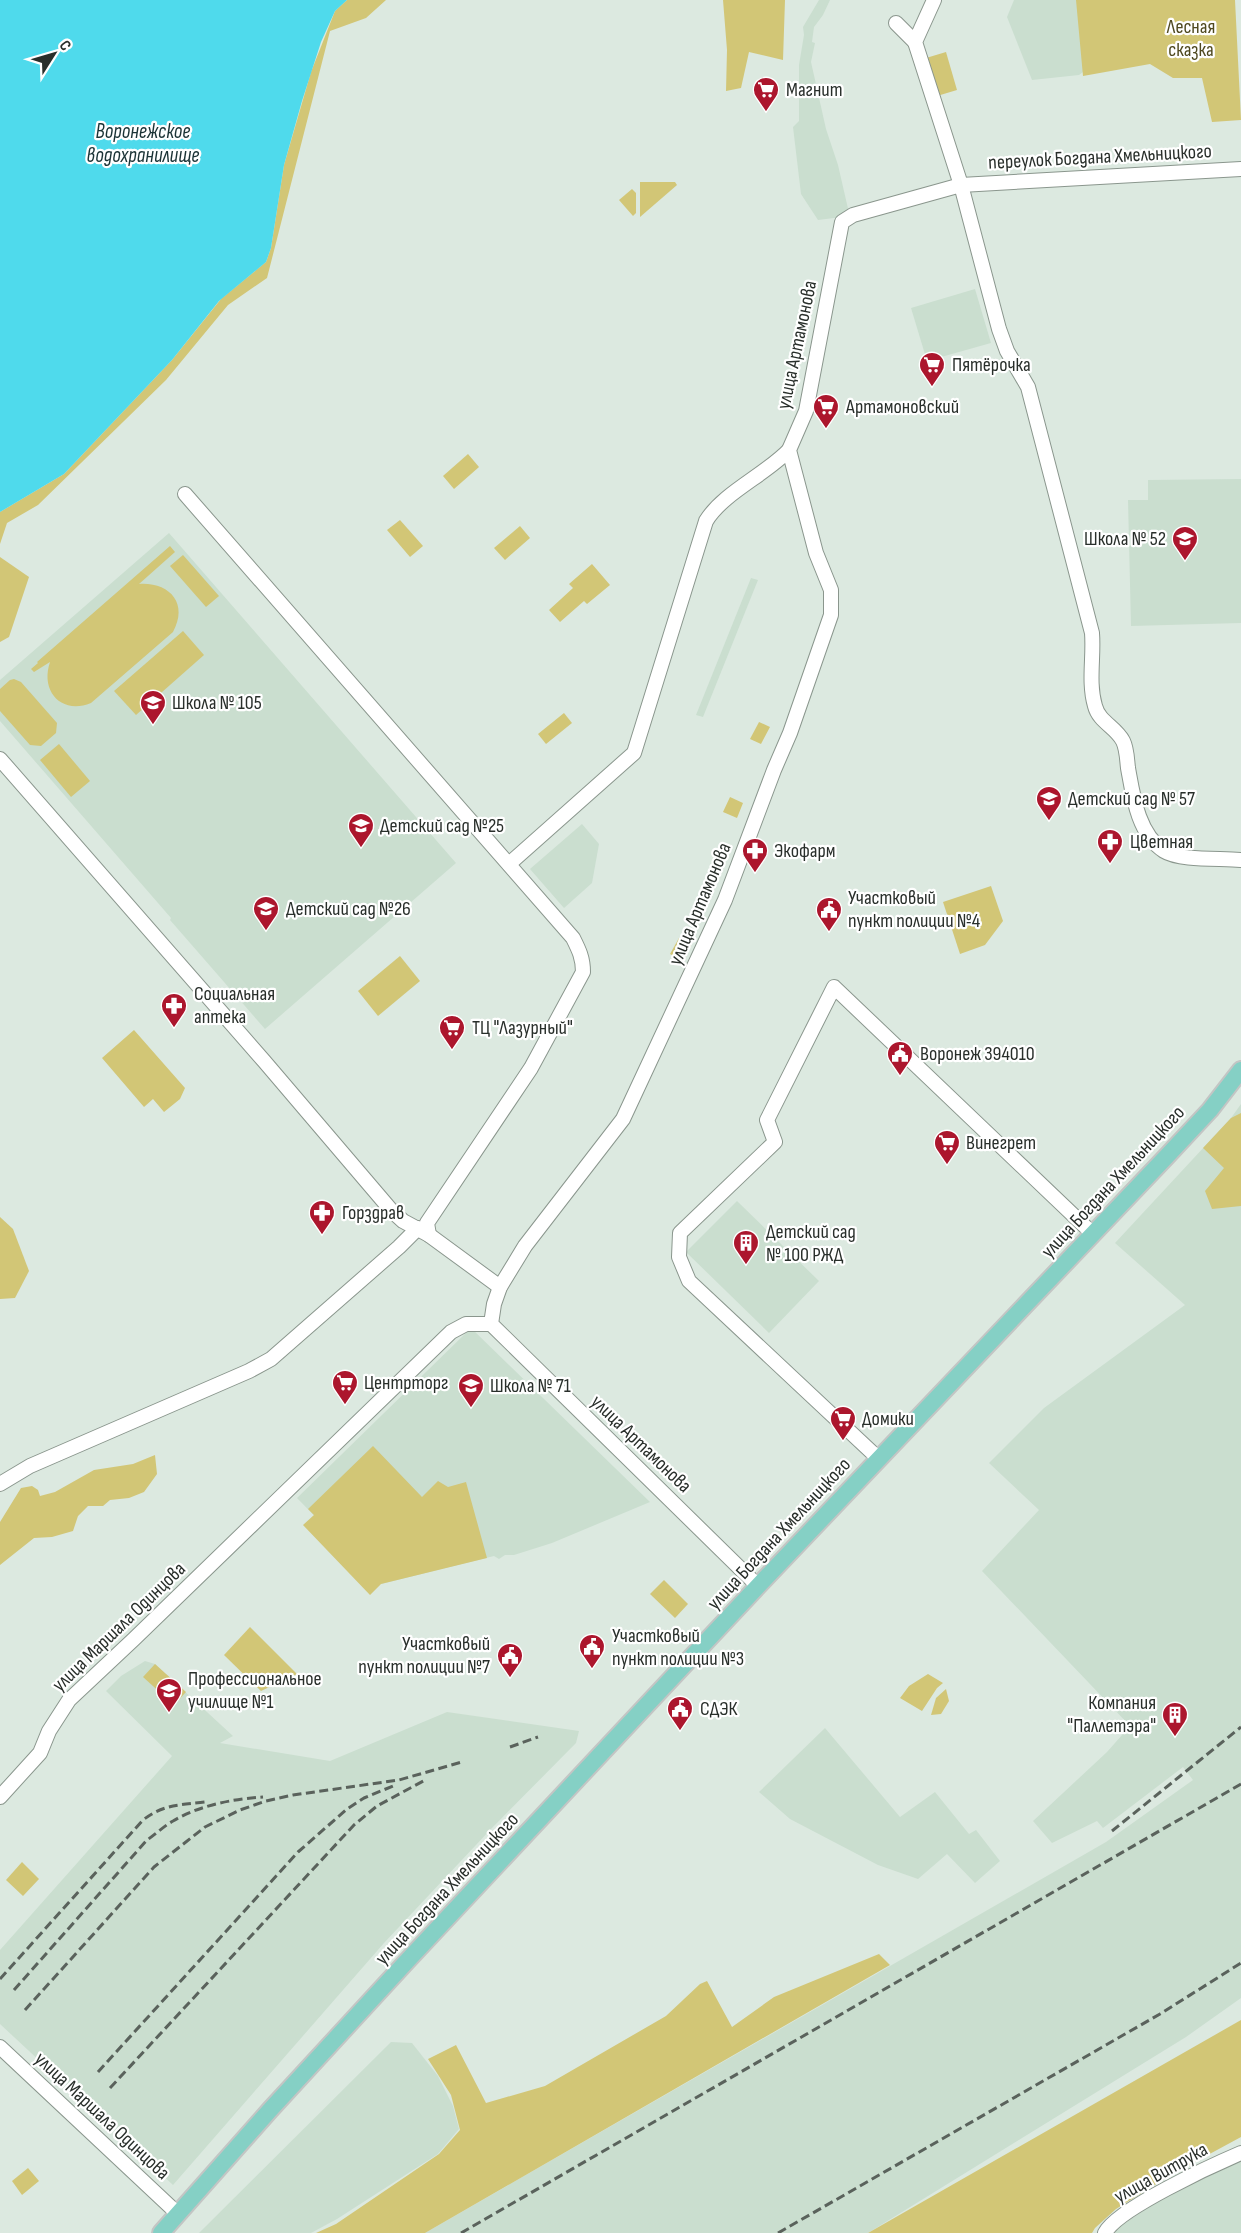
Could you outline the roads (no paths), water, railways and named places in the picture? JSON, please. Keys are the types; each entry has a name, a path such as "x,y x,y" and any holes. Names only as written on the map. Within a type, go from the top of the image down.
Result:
{"main road":[{"name":"улица Богдана Хмельницкого","path":"177,2213 399,1970 758,1586 1210,1110 1241,1070"},
{"path":"154,2233 177,2213"},
{"path":"161,2233 177,2213"}],"street":[{"path":"915,42 934,0"},
{"path":"896,23 915,42 961,185 999,329 1007,351 1029,392 1092,633 1094,653 1092,694 1095,706 1100,717 1123,741 1142,825 1158,846 1173,855 1241,860"},
{"name":"переулок Богдана Хмельницкого","path":"961,185 1241,169"},
{"name":"улица Артамонова","path":"758,1586 491,1324 494,1304 500,1287 525,1246 623,1119 725,900 790,733 829,622 831,590 816,553 789,450 806,411 842,222 853,215 961,185"},
{"path":"508,864 634,753 706,521 718,506 775,465 789,450"},
{"path":"0,1484 30,1466 249,1371 271,1359 394,1252 424,1231 427,1223 531,1068 583,972 583,961 573,938 185,494"},
{"path":"0,759 391,1210 403,1221 424,1231 500,1287"},
{"path":"879,1459 689,1281 679,1257 680,1233 775,1142 767,1120 834,987 1093,1234"},
{"name":"улица Маршала Одинцова","path":"0,1797 40,1753 56,1718 80,1688 134,1639 451,1332 466,1324 491,1324"},
{"name":"улица Маршала Одинцова","path":"0,2047 177,2213"},
{"name":"улица Витрука","path":"1105,2233 1119,2217 1190,2176 1241,2153"}],"water":[{"name":"Воронежское водохранилище","path":"0,0 347,0 335,11 321,42 302,101 284,165 271,248 266,262 219,301 172,360 64,474 0,512"}],"railway":[{"path":"1112,1831 1241,1727"},
{"path":"510,1747 538,1737"},
{"path":"25,2010 154,1867 205,1827 240,1810 266,1801 399,1780 462,1762"},
{"path":"110,2088 354,1825 377,1806 427,1779"},
{"path":"461,2233 1241,1784"},
{"path":"98,2072 298,1852 347,1809 364,1798 393,1786"},
{"path":"14,1990 147,1840 183,1815 228,1801 263,1797"},
{"path":"0,1979 143,1820 165,1808 205,1802"},
{"path":"778,2233 1160,2014 1241,1963"}],"place":[{"name":"Магнит","path":"766,113"},
{"name":"Пятёрочка","path":"932,388"},
{"name":"Артамоновский","path":"826,430"},
{"name":"Школа № 52","path":"1185,562"},
{"name":"Школа № 105","path":"153,726"},
{"name":"Детский сад № 57","path":"1049,822"},
{"name":"Детский сад №25","path":"361,849"},
{"name":"Цветная","path":"1110,865"},
{"name":"Экофарм","path":"755,874"},
{"name":"Детский сад №26","path":"266,932"},
{"name":"Участковый пункт полиции №4","path":"829,933"},
{"name":"Социальная аптека","path":"174,1029"},
{"name":"ТЦ \"Лазурный\"","path":"452,1051"},
{"name":"Воронеж 394010","path":"900,1077"},
{"name":"Винегрет","path":"947,1166"},
{"name":"Горздрав","path":"322,1236"},
{"name":"Детский сад № 100 РЖД","path":"746,1266"},
{"name":"Центрторг","path":"345,1406"},
{"name":"Школа № 71","path":"471,1409"},
{"name":"Домики","path":"843,1442"},
{"name":"Участковый пункт полиции №3","path":"592,1670"},
{"name":"Участковый пункт полиции №7","path":"510,1679"},
{"name":"Профессиональное училище №1","path":"169,1714"},
{"name":"СДЭК","path":"680,1732"},
{"name":"Компания \"Паллетэра\"","path":"1175,1738"}],"park label":[{"name":"Лесная сказка","path":"1191,38"}]}
